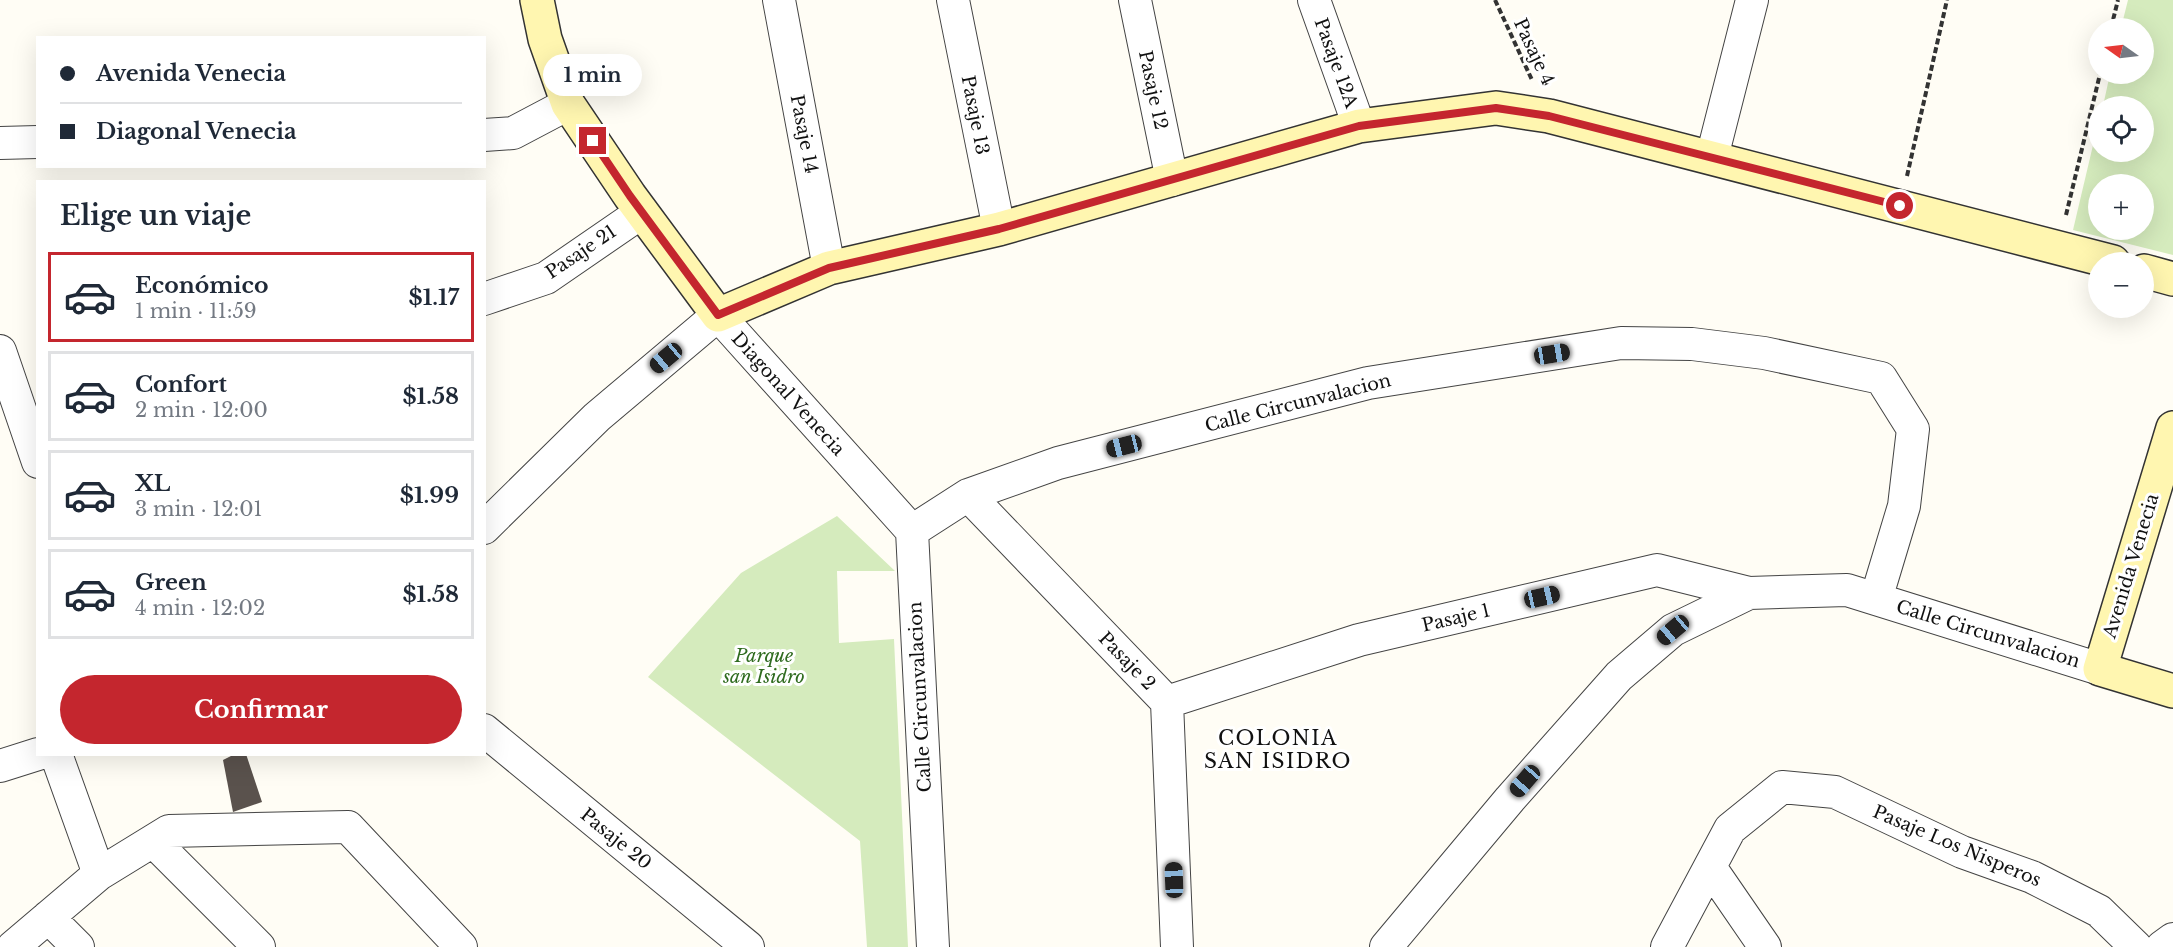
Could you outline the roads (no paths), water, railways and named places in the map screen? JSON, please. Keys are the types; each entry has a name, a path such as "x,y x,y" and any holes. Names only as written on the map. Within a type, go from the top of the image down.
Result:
{"street":[{"name":"Diagonal Venecia","path":"537,0 545,39 568,104 642,212 718,315 912,531"},
{"name":"Pasaje 14","path":"779,0 829,268"},
{"name":"Pasaje 13","path":"953,0 999,229"},
{"name":"Pasaje 12","path":"1135,0 1172,180"},
{"name":"Pasaje 12A","path":"1314,0 1359,126"},
{"path":"1712,157 1752,0"},
{"path":"486,135 513,133 568,104"},
{"path":"486,526 597,417 718,315 829,268 999,229 1359,126 1496,108 1549,116 2088,256"},
{"path":"0,143 36,142"},
{"name":"Pasaje 21","path":"486,298 546,278 642,212"},
{"path":"2154,274 2173,279"},
{"name":"Calle Circunvalacion","path":"933,947 912,531 968,495 1058,463 1368,383 1621,343 1692,344 1764,353 1881,378 1913,429 1904,506 1876,599"},
{"path":"0,351 36,456"},
{"name":"Avenida Venecia","path":"2100,669 2167,466 2173,428"},
{"name":"Pasaje 2","path":"968,495 1167,702 1177,947"},
{"name":"Pasaje 1","path":"1167,702 1359,640 1657,570 1749,593"},
{"name":"Calle Circunvalacion","path":"1386,947 1510,799 1619,676 1673,630 1749,593 1847,590 2100,669"},
{"path":"2100,669 2173,691"},
{"name":"Pasaje 20","path":"486,732 748,947"},
{"path":"0,766 36,755"},
{"path":"57,756 99,874"},
{"name":"Pasaje Los Nisperos","path":"1667,947 1730,829 1782,787 1835,792 1962,852 2032,877 2099,911 2136,947"},
{"path":"13,947 99,874 169,831 348,827 461,947"},
{"path":"153,841 259,947"},
{"path":"1710,867 1765,947"},
{"path":"48,917 78,947"},
{"path":"2162,947 2173,939"}],"district":[{"name":"COLONIA SAN ISIDRO","path":"1278,750"}],"park label":[{"name":"Parque san Isidro","path":"764,666"}]}
